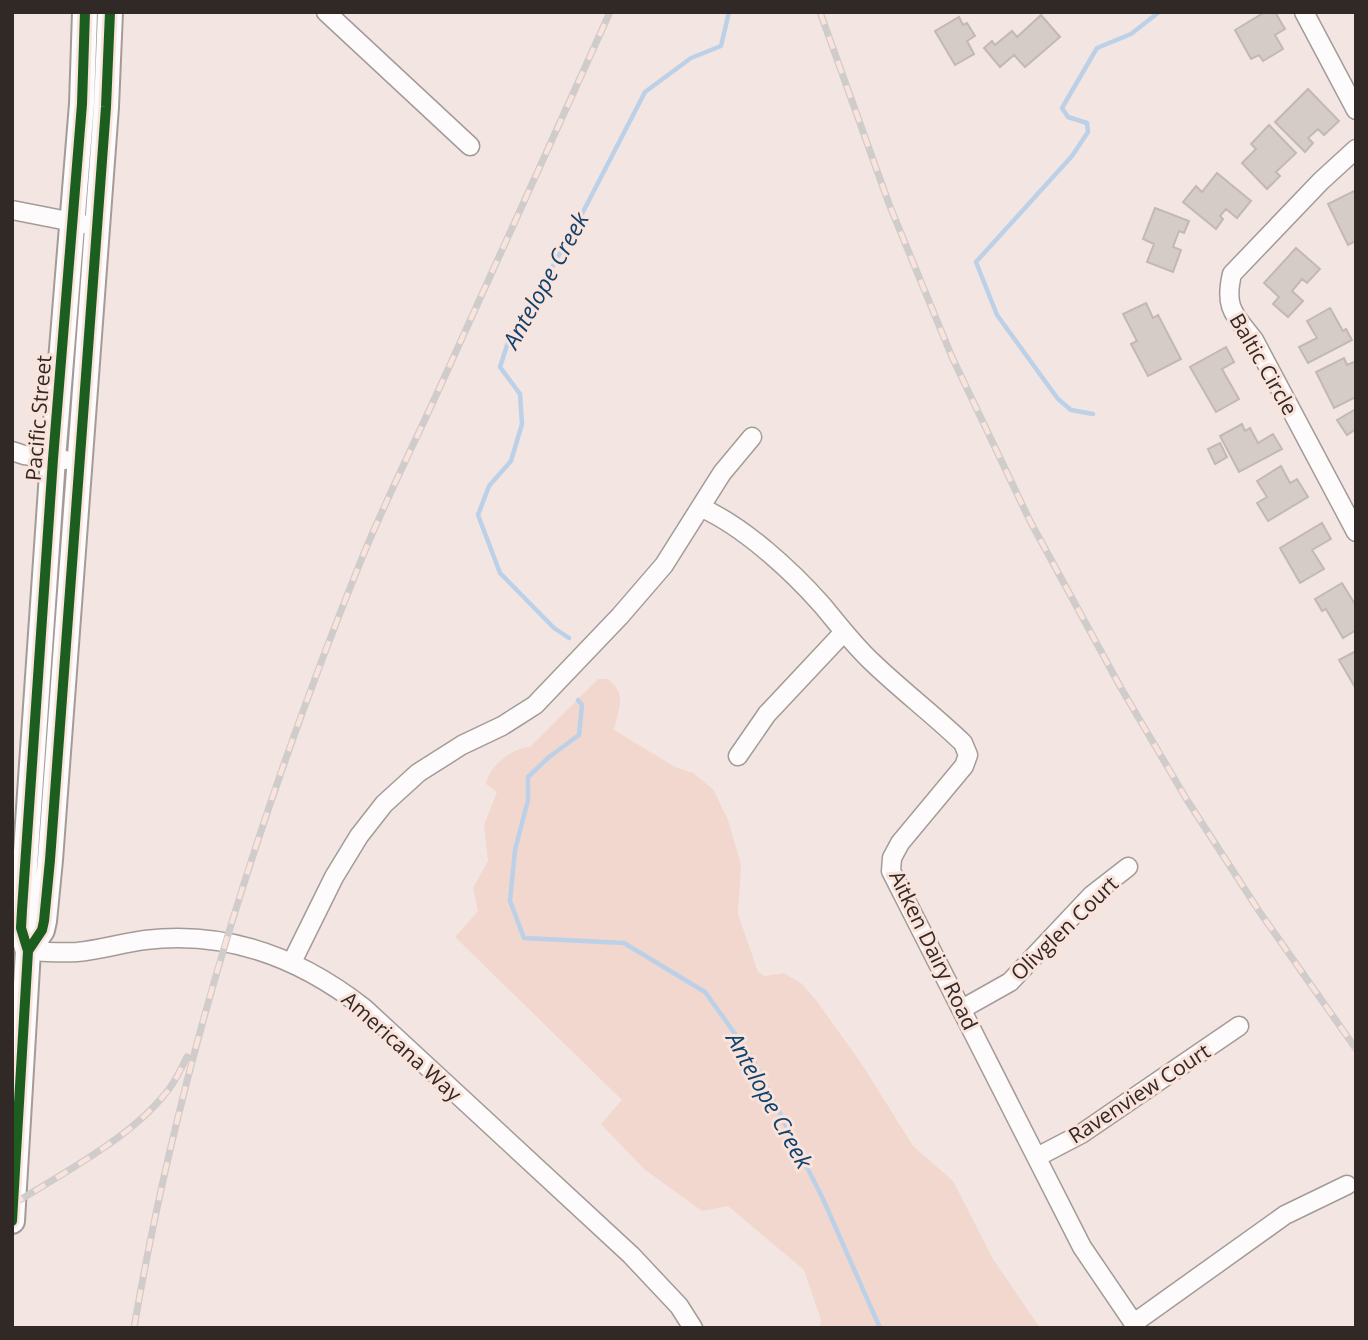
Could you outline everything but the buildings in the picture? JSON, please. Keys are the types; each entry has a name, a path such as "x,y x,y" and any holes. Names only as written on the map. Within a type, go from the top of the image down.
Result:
{"main road":[{"name":"Pacific Street","path":"12,1221 20,951 53,458 82,104 85,12"},
{"name":"Pacific Street","path":"20,951 42,930 44,921 110,12"}],"street":[{"path":"326,12 470,146"},
{"path":"1304,12 1356,110"},
{"name":"Baltic Circle","path":"1356,149 1321,181 1232,274 1227,294 1233,313 1254,340 1356,532"},
{"path":"12,211 96,226"},
{"path":"292,962 334,877 359,836 384,804 418,773 535,705 620,617 664,565 722,473 752,437"},
{"path":"12,451 79,462"},
{"name":"Aitken Dairy Road","path":"702,508 746,535 821,604 872,662 963,743 968,755 964,766 900,844 892,858 891,871 1082,1247 1135,1325"},
{"path":"738,757 767,714 844,632"},
{"name":"Olivglen Court","path":"962,1009 1010,982 1092,895 1128,867"},
{"name":"Americana Way","path":"20,951 74,953 144,940 205,938 242,945 292,962 346,994 363,1008 631,1255 679,1307 693,1328"},
{"name":"Ravenview Court","path":"1037,1157 1081,1134 1239,1026"},
{"path":"1135,1325 1285,1215 1347,1185"}],"shaded area":[{"path":"598,679 608,679 620,697 614,730 675,767 693,773 713,789 728,820 741,865 738,914 758,972 765,976 784,973 802,984 816,1000 863,1066 913,1146 953,1181 993,1259 1040,1328 819,1328 821,1320 804,1270 728,1206 702,1211 644,1169 601,1124 622,1100 455,937 478,911 473,888 488,861 484,825 497,792 486,784 488,777 497,764 509,754 530,747"}],"waterway":[{"name":"Antelope Creek","path":"569,638 554,628 500,573 478,515 489,486 511,461 522,424 520,394 500,367 511,333 540,289 584,210 645,92 691,58 721,46 729,12"},
{"path":"1093,414 1071,410 1058,399 997,315 976,262 1072,156 1088,132 1087,123 1068,117 1062,108 1097,48 1131,34 1159,12"},
{"name":"Antelope Creek","path":"578,700 582,705 579,735 528,777 528,800 515,850 510,901 524,938 624,943 705,992 751,1056 823,1199 880,1328"}],"railway":[{"path":"134,1328 153,1229 200,1033 227,937 291,745 325,651 372,535 610,12"},
{"path":"820,12 889,204 952,357 1030,521 1121,688 1187,800 1259,911 1356,1049"},
{"path":"12,1205 93,1155 133,1126 169,1090 187,1057"}],"cycle path":[{"path":"12,1221 28,951 21,928 22,910 53,459 82,104 85,12"},
{"path":"28,951 42,930 50,860 106,107 110,12"}]}
